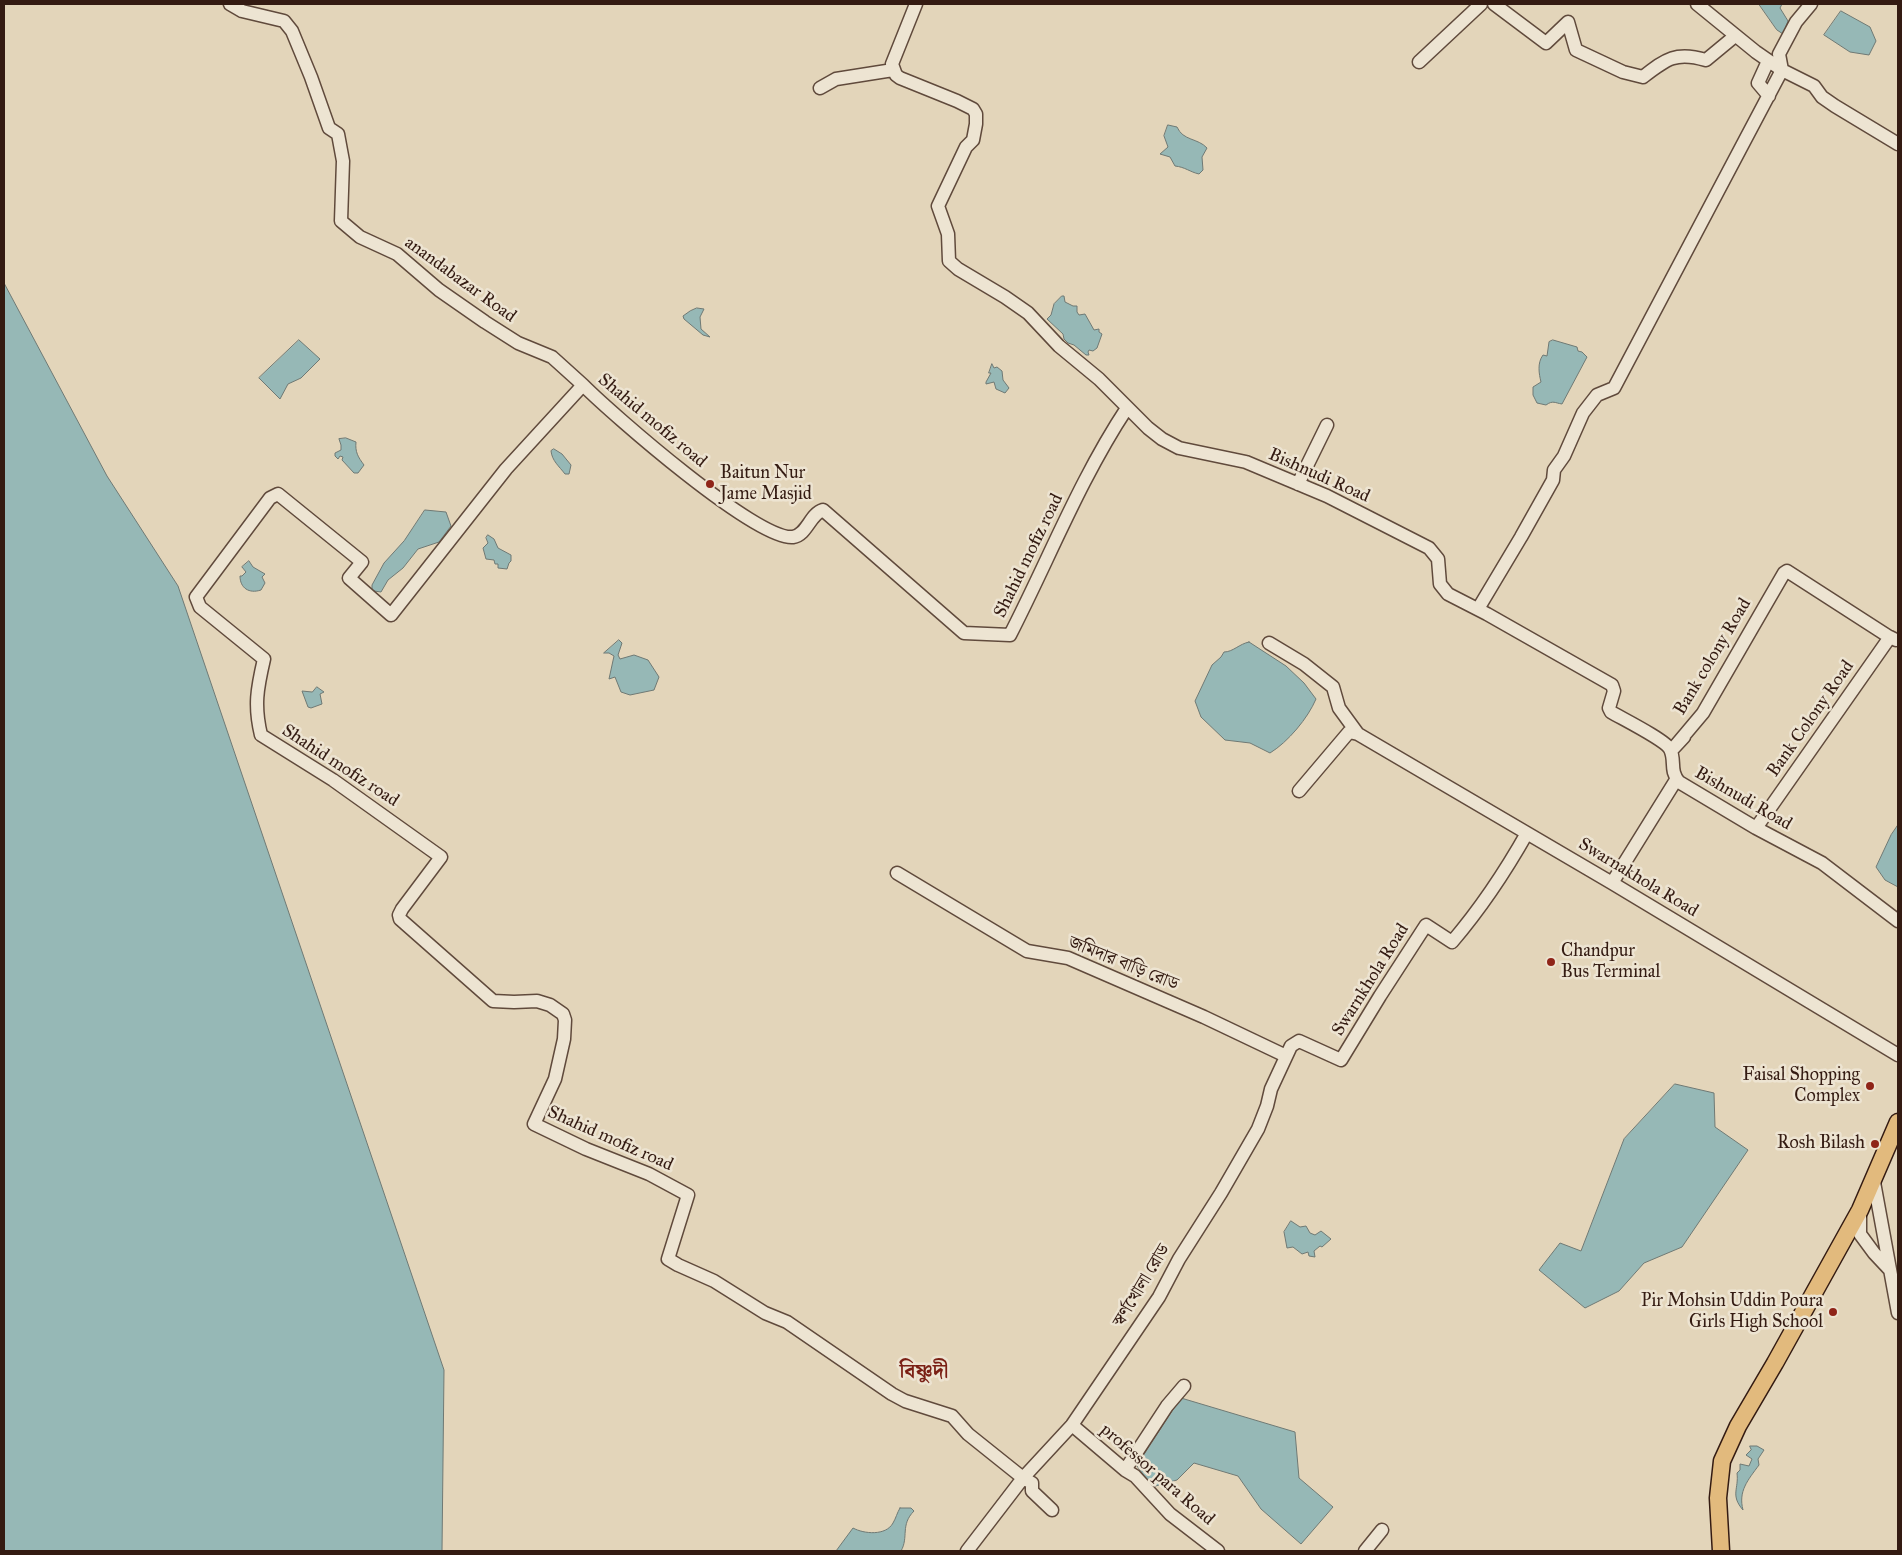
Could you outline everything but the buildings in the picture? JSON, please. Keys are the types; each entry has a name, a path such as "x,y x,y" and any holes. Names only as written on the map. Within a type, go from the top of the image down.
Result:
{"main road":[{"path":"1721,1551 1718,1498 1722,1461 1738,1426 1775,1364 1860,1210 1874,1182 1898,1122"}],"street":[{"name":"anandabazar Road","path":"230,4 242,11 284,21 292,31 329,128 338,134 343,161 341,221 360,237 397,254 439,290 485,322 518,343 552,357 583,385"},
{"path":"820,88 836,79 893,70 892,64 916,4"},
{"path":"1419,62 1481,4"},
{"path":"1494,4 1546,43 1568,22 1576,50 1623,72 1643,77 1675,56 1691,56 1706,60 1735,36"},
{"path":"1697,4 1768,61 1814,86 1822,97 1835,106 1898,144"},
{"path":"1478,609 1553,480 1554,470 1564,456 1584,413 1597,395 1614,388 1769,96 1782,70 1779,54 1796,22 1810,4"},
{"path":"1768,61 1758,83 1769,96"},
{"name":"Bishnudi Road","path":"893,70 900,78 957,101 973,109 976,114 973,140 966,147 938,206 948,234 950,261 958,269 1028,313 1059,346 1099,380 1162,439 1178,448 1246,462 1328,496 1430,548 1438,559 1439,578 1442,589 1448,594 1612,685 1614,691 1609,708 1611,712 1666,744 1671,751 1672,768 1676,780 1756,828 1822,863 1898,921"},
{"name":"Shahid mofiz road","path":"1023,1478 968,1434 952,1416 905,1401 892,1394 787,1322 765,1313 714,1281 668,1259 688,1195 649,1174 586,1149 534,1124 555,1079 564,1039 565,1020 563,1014 550,1004 537,1001 493,1001 400,920 399,915 402,909 441,857 333,780 261,735 257,720 256,692 264,659 200,607 196,597 270,498 278,494 362,562 349,578 391,615 478,503 583,385 657,451 743,516 774,532 791,537 799,535 818,512 824,510 964,632 1010,634 1066,517 1127,408"},
{"path":"1298,484 1327,425"},
{"name":"Bank colony Road","path":"1671,751 1704,713 1741,644 1784,573 1788,571 1795,574 1894,639"},
{"name":"Bank Colony Road","path":"1756,828 1894,639"},
{"path":"1270,644 1304,664 1333,687 1339,708 1358,734"},
{"path":"1299,791 1349,732 1358,734"},
{"name":"Swarnakhola Road","path":"1358,734 1612,883 1898,1056"},
{"name":"Bank colony Road","path":"1671,751 1684,737"},
{"path":"1612,883 1676,780"},
{"name":"Swarnkhola Road","path":"1286,1056 1291,1046 1299,1041 1341,1060 1426,925 1452,942 1471,921 1506,871 1527,833"},
{"name":"জমিদার বাড়ি রোড","path":"897,873 1027,951 1068,958 1204,1017 1286,1056"},
{"name":"স্বর্ণখোলা রোড","path":"968,1551 1023,1478 1072,1425 1159,1297 1179,1259 1221,1193 1258,1129 1286,1056"},
{"path":"1874,1182 1898,1313"},
{"path":"1860,1210 1860,1234 1889,1269"},
{"path":"1125,1470 1167,1406 1184,1386"},
{"name":"professor para Road","path":"1072,1425 1125,1470 1135,1476 1170,1514 1218,1551"},
{"path":"1023,1478 1032,1483 1032,1491 1052,1510"},
{"path":"1365,1551 1382,1530"}],"water":[{"path":"1759,4 1782,4 1780,8 1788,21 1783,34 1777,30"},
{"path":"1841,11 1870,27 1876,41 1869,55 1850,52 1824,35"},
{"path":"1168,125 1177,127 1183,135 1207,148 1202,157 1203,170 1199,174 1175,166 1170,157 1160,154 1168,147 1164,136"},
{"path":"4,283 107,476 178,586 444,1370 442,1551 4,1551"},
{"path":"1064,296 1065,302 1077,306 1079,315 1085,314 1094,330 1099,329 1099,332 1102,334 1097,348 1093,351 1089,350 1089,355 1068,343 1064,339 1063,334 1047,319 1051,315 1054,304"},
{"path":"697,308 704,309 700,317 701,329 710,337 703,335 684,319 683,316"},
{"path":"299,340 320,359 301,378 288,384 280,399 259,378"},
{"path":"1553,340 1577,347 1578,351 1587,357 1562,404 1552,402 1546,405 1537,403 1533,395 1533,387 1541,382 1539,372 1540,361 1543,355 1547,356 1549,342"},
{"path":"992,364 994,368 997,367 1002,371 1003,380 1009,388 1005,393 996,389 994,382 986,384 991,373 989,373"},
{"path":"346,438 356,442 357,454 364,465 358,473 354,473 342,460 343,457 340,456 338,459 335,456 335,453 341,450 339,439"},
{"path":"554,449 562,454 571,465 569,474 565,474 554,461 551,451"},
{"path":"425,510 446,512 451,526 439,542 418,549 403,568 388,580 381,592 374,591 372,585 384,563 404,541"},
{"path":"488,535 494,539 498,548 511,555 511,561 507,569 498,568 498,564 495,564 494,560 486,559 483,548 488,543 486,538"},
{"path":"249,561 253,567 265,574 262,577 265,583 261,590 253,591 246,589 240,580 240,576 246,572 242,567"},
{"path":"619,640 622,643 618,655 620,659 634,655 648,660 659,677 654,690 630,695 621,692 615,677 609,679 614,656 604,653"},
{"path":"1249,642 1286,666 1304,683 1316,699 1297,729 1284,743 1270,753 1250,743 1225,740 1201,717 1195,701 1212,665 1224,652"},
{"path":"317,687 324,692 320,694 322,704 311,708 308,707 302,691 312,692"},
{"path":"1898,825 1898,887 1885,880 1876,867 1891,835"},
{"path":"1675,1084 1714,1093 1715,1127 1748,1150 1682,1247 1644,1263 1619,1291 1585,1308 1539,1270 1560,1243 1581,1251 1624,1139"},
{"path":"1291,1221 1300,1227 1306,1226 1310,1233 1315,1235 1321,1231 1331,1239 1314,1251 1315,1257 1309,1256 1308,1252 1302,1254 1293,1247 1287,1248 1284,1232"},
{"path":"1181,1398 1295,1432 1299,1478 1333,1507 1301,1544 1261,1509 1238,1476 1194,1463 1177,1480 1152,1487 1137,1466"},
{"path":"1750,1446 1757,1446 1764,1450 1758,1459 1759,1465 1743,1491 1743,1510 1736,1496 1737,1473 1740,1470 1740,1464 1749,1466 1752,1459 1746,1455 1751,1450"},
{"path":"900,1508 911,1508 914,1511 907,1521 901,1551 836,1551 853,1528 863,1532 874,1533 890,1527"}],"place":[{"name":"Baitun Nur Jame Masjid","path":"710,484"},
{"name":"Chandpur Bus Terminal","path":"1551,962"},
{"name":"Faisal Shopping Complex","path":"1870,1086"},
{"name":"Rosh Bilash","path":"1875,1144"},
{"name":"Pir Mohsin Uddin Poura Girls High School","path":"1833,1312"}],"district":[{"name":"বিষ্ণুদী","path":"924,1373"}]}
